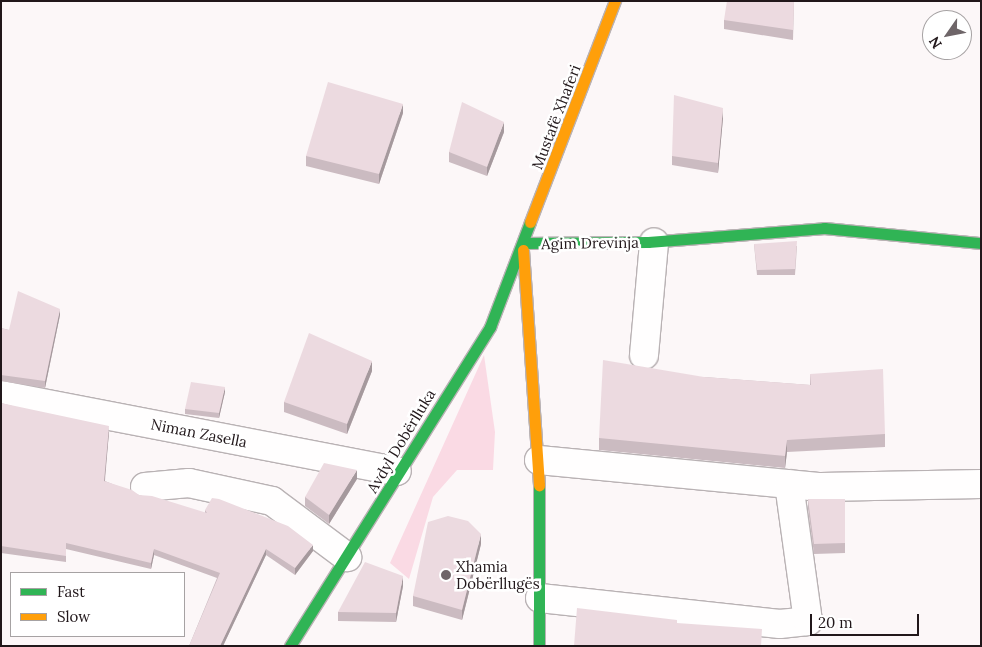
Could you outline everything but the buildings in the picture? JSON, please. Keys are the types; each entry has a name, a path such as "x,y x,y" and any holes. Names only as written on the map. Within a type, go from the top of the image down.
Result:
{"street":[{"name":"Mustafë Xhaferi","path":"523,243 615,1"},
{"name":"Agim Drevinja","path":"539,646 539,460 523,243 654,242 824,228 981,243"},
{"path":"644,355 654,242"},
{"name":"Avdyl Dobërlluka","path":"290,646 376,512 397,471 490,327 523,243"},
{"name":"Niman Zasella","path":"1,395 397,471"},
{"path":"539,460 821,487 981,484"},
{"path":"145,486 189,483 272,501 347,557"},
{"path":"540,598 780,624 808,621 789,484"}],"shaded area":[{"path":"484,355 495,432 493,470 457,470 433,497 409,579 390,563"}],"traffic: fast":[{"path":"290,646 490,327 530,222"},
{"path":"523,243 648,242 824,228 981,243"},
{"path":"539,485 539,646"}],"traffic: slow":[{"path":"530,222 615,1"},
{"path":"523,250 539,485"}],"place":[{"name":"Xhamia Dobërllugës","path":"446,575"}]}
